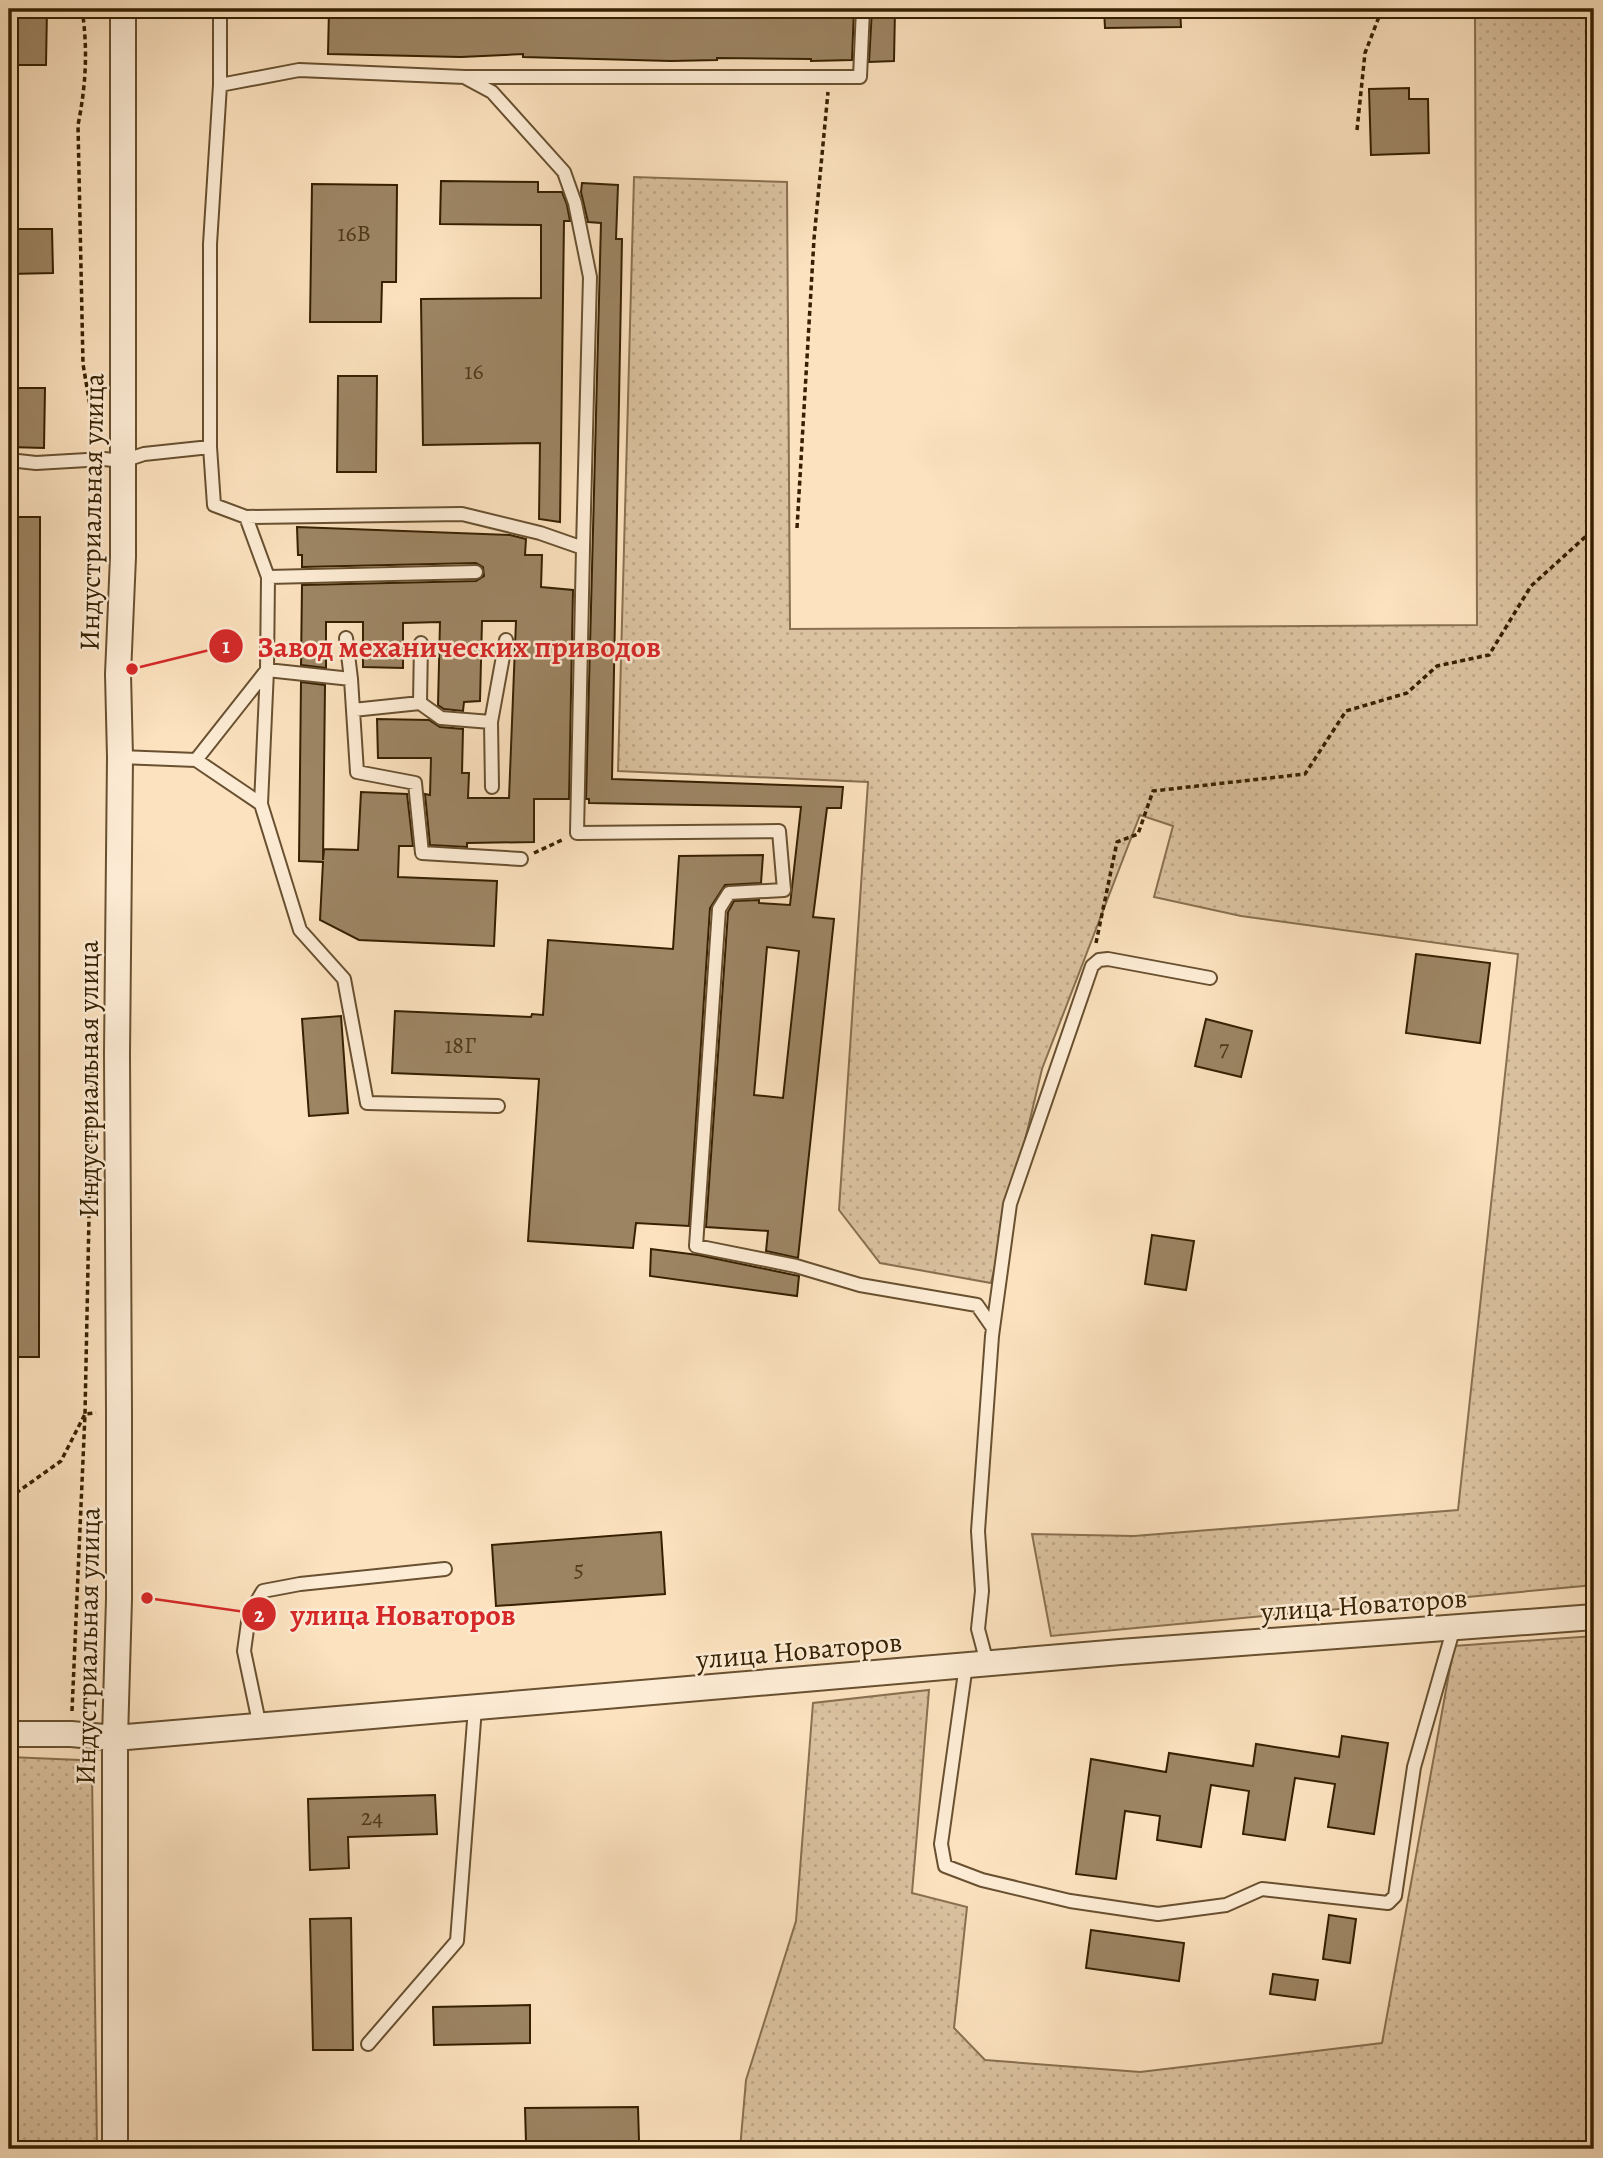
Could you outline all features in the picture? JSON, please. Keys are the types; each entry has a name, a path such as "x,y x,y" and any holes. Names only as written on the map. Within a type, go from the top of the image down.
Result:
{"street":[{"name":"Индустриальная улица","path":"115,2149 115,1738 119,1599 118,674 123,557 123,9"},
{"name":"улица Новаторов","path":"9,1734 71,1734 115,1738 977,1664 1594,1617"}],"lane":[{"path":"220,9 219,85 210,244 210,447 214,505 246,517 462,514 540,533 583,548"},
{"path":"219,85 299,71 466,77 860,76 863,9"},
{"path":"466,77 492,92 564,172 575,203 590,278 577,833 779,831 784,890 729,893 719,909 696,1246 796,1266 860,1285 977,1305 993,1328"},
{"path":"9,460 36,463 104,459 123,461 144,454 210,447"},
{"path":"246,517 268,577 261,804 300,930 344,979 368,1103 498,1106"},
{"path":"268,577 476,572"},
{"path":"346,638 357,772 415,783 422,853 520,859"},
{"path":"492,787 491,722 506,640"},
{"path":"420,703 421,643"},
{"path":"195,760 267,670"},
{"path":"267,670 351,679"},
{"path":"353,710 420,703 441,718 491,722"},
{"path":"120,757 195,760 261,804"},
{"path":"1210,978 1108,959 1099,960 1091,966 1010,1204 993,1328 978,1531 982,1591 977,1664 942,1844 945,1866 982,1880 1070,1901 1158,1914 1226,1905 1262,1889 1388,1903 1395,1896 1414,1767 1454,1627"},
{"path":"260,1727 244,1651 249,1615 263,1591 300,1584 445,1569"},
{"path":"368,2044 457,1941 475,1708"}],"path":[{"path":"82,9 86,40 85,88 78,125 83,364 90,406 100,428"},
{"path":"1357,130 1365,53 1382,9"},
{"path":"797,528 814,239 829,76"},
{"path":"1091,966 1117,842 1138,834 1153,791 1304,774 1346,711 1407,693 1437,666 1489,655 1531,586 1594,529"},
{"path":"520,859 577,833"},
{"path":"71,1734 85,1414 92,1068"},
{"path":"85,1414 119,1411"},
{"path":"9,1498 61,1461 85,1414"}],"shaded area":[{"path":"1475,9 1594,9 1594,1585 1051,1636 1032,1534 1134,1536 1458,1510 1518,954 1241,916 1154,897 1173,826 1140,815 1042,1069 991,1283 880,1263 839,1210 868,782 618,771 634,177 787,182 790,629 1477,625"},
{"path":"1594,1636 1594,2149 740,2149 746,2080 796,1921 813,1703 929,1690 912,1893 967,1907 954,2028 985,2060 1140,2072 1382,2043 1454,1646"},
{"path":"9,1757 80,1760 92,1773 97,2149 12,2149"}],"building":[{"path":"9,9 47,9 46,65 9,65"},
{"path":"329,9 854,9 852,60 717,58 671,61 523,57 523,54 461,57 328,54"},
{"path":"872,9 895,9 894,61 869,62"},
{"path":"1104,9 1180,9 1181,27 1105,28"},
{"path":"1409,88 1409,99 1428,99 1429,153 1371,155 1369,89"},
{"path":"441,181 538,182 538,192 562,192 567,205 570,221 564,221 560,522 539,519 540,443 423,445 421,299 541,298 541,225 440,224"},
{"path":"582,183 618,185 616,239 622,239 612,779 843,787 841,808 827,808 813,917 834,919 798,1258 766,1251 768,1231 706,1227 728,912 734,901 759,900 759,903 790,905 801,807 589,803 589,799 586,799 601,223 588,222 581,192","holes":["767,947 799,951 783,1098 754,1095"]},
{"path":"312,184 397,185 396,282 382,282 381,322 310,322"},
{"path":"9,229 52,229 53,273 9,274"},
{"path":"338,376 377,376 376,472 337,472"},
{"path":"9,388 45,388 44,448 9,447"},
{"path":"9,517 40,517 39,1357 9,1357"},
{"path":"297,527 510,535 526,539 525,555 542,555 541,587 573,590 569,799 534,799 534,842 467,843 467,847 430,845 425,794 430,795 431,758 378,758 377,719 429,720 440,727 463,729 462,773 469,773 468,798 509,798 516,621 482,621 480,701 464,702 463,711 444,709 438,705 440,622 403,623 403,668 363,667 363,622 326,622 326,668 301,665 302,585 476,581 484,576 483,567 476,563 302,567 302,555 298,555"},
{"path":"301,682 325,685 323,860 324,849 358,850 361,792 407,794 413,846 399,846 398,877 497,881 494,946 359,940 320,920 323,862 299,861"},
{"path":"763,855 761,883 725,885 710,908 689,1226 636,1223 633,1248 528,1241 539,1079 392,1073 395,1011 531,1017 532,1014 543,1015 548,940 673,949 679,856"},
{"path":"1416,954 1490,963 1480,1043 1406,1033"},
{"path":"341,1016 348,1113 309,1116 302,1019"},
{"path":"1206,1019 1252,1031 1241,1077 1195,1066"},
{"path":"1152,1235 1194,1241 1186,1290 1145,1284"},
{"path":"651,1249 698,1255 799,1276 797,1296 650,1276"},
{"path":"661,1532 665,1594 496,1606 492,1545"},
{"path":"1342,1736 1388,1743 1374,1834 1328,1827 1335,1784 1295,1778 1285,1840 1243,1834 1249,1791 1211,1785 1201,1847 1157,1840 1160,1816 1125,1811 1116,1879 1076,1874 1091,1759 1166,1772 1169,1753 1253,1766 1256,1744 1339,1757"},
{"path":"435,1795 437,1834 348,1837 349,1868 310,1870 308,1799"},
{"path":"1329,1915 1356,1919 1350,1963 1323,1959"},
{"path":"351,1918 353,2050 313,2050 310,1919"},
{"path":"1091,1930 1184,1943 1179,1981 1086,1968"},
{"path":"1273,1974 1318,1980 1315,2000 1270,1994"},
{"path":"530,2005 530,2043 434,2045 433,2007"},
{"path":"638,2107 639,2141 526,2142 525,2108"}],"place":[{"name":"Завод механических приводов","path":"132,669"},
{"name":"улица Новаторов","path":"147,1598"}]}
